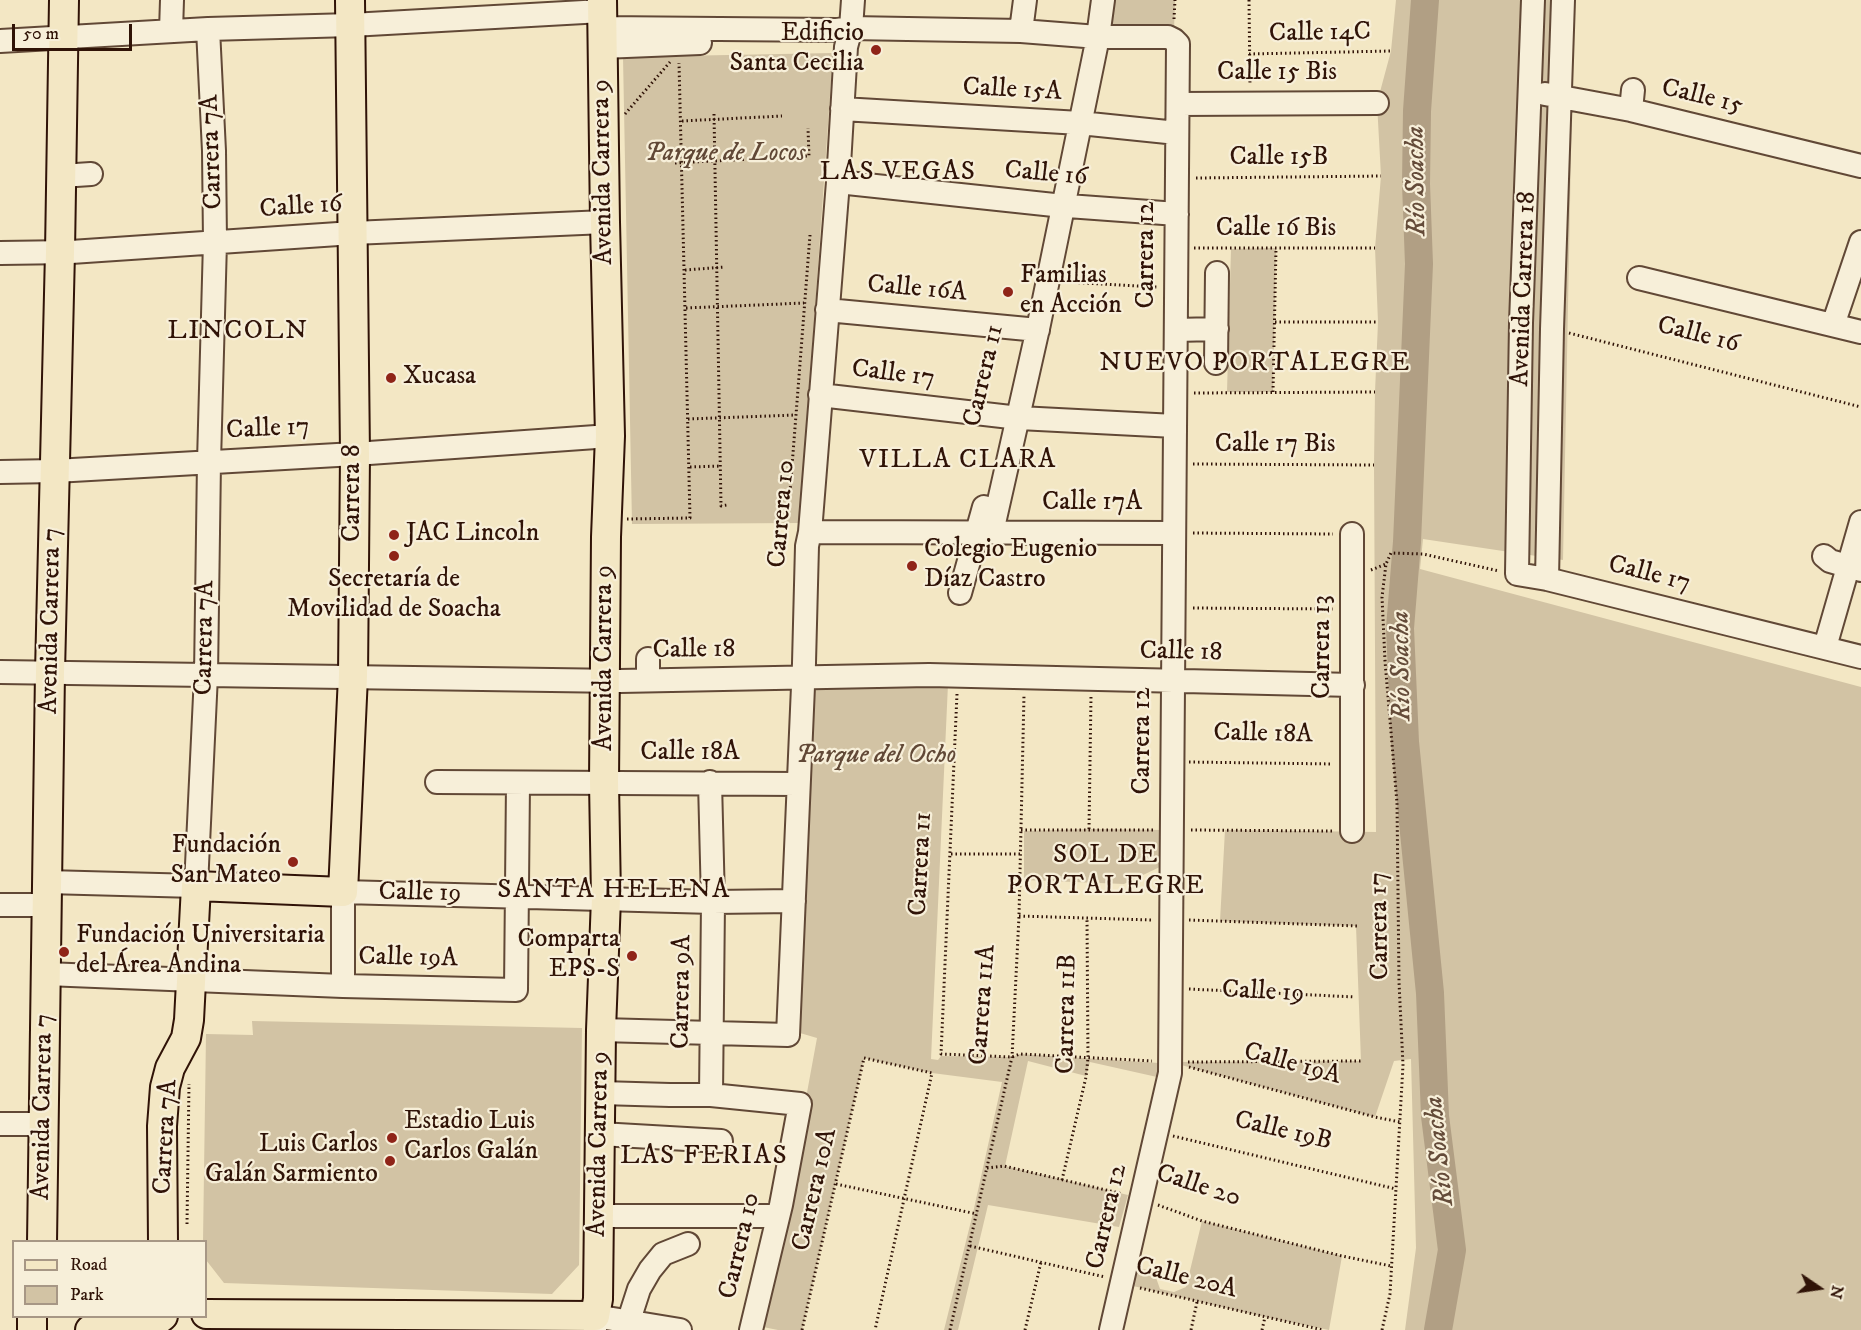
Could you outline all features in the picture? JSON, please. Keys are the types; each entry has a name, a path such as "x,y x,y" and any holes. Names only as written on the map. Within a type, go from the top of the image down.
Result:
{"main road":[{"name":"Avenida Carrera 7","path":"42,1240 50,672 64,0"},
{"name":"Carrera 8","path":"344,892 353,676 355,454 350,12"},
{"name":"Avenida Carrera 9","path":"595,1323 598,1299 601,1030 606,898 604,782 606,537 610,436 602,21"},
{"name":"Calle 19","path":"196,886 344,892"},
{"name":"Carrera 7A","path":"175,1236 162,1126 165,1088 170,1068 186,1038 189,1020 196,886"},
{"path":"207,1314 288,1322 595,1323"},
{"path":"90,1330 148,1328 163,1318"}],"street":[{"path":"171,31 172,0"},
{"name":"Carrera 10","path":"711,1032 788,1035 807,546 810,532 838,182 846,47 851,28 853,0"},
{"path":"1021,31 1025,0"},
{"path":"1059,205 1080,123 1098,37 1103,0"},
{"name":"Avenida Carrera 18","path":"1516,574 1521,323 1533,0"},
{"name":"Avenida Carrera 18","path":"1547,579 1552,329 1563,0"},
{"path":"0,41 208,29 350,12 602,21 789,40 801,38 812,30 851,28 1021,31 1098,37"},
{"name":"Carrera 7A","path":"196,886 206,675 215,242 214,151 208,29"},
{"name":"Carrera 12","path":"1098,37 1168,37 1178,44 1170,1062 1168,1083 1111,1330"},
{"name":"Calle 15","path":"1529,92 1632,100 1861,166"},
{"name":"Calle 15 Bis","path":"1178,104 1377,103"},
{"name":"Calle 15A","path":"842,109 1080,123 1177,133"},
{"path":"61,176 91,174"},
{"name":"Calle 16","path":"838,182 1059,205 1177,214"},
{"name":"Carrera 11","path":"960,593 985,532 1059,205"},
{"name":"Calle 16","path":"0,253 60,252 354,233 605,222"},
{"path":"1833,325 1861,242"},
{"path":"1216,363 1217,273"},
{"path":"1639,278 1861,332"},
{"name":"Calle 16A","path":"827,310 1032,329"},
{"path":"1176,330 1216,328"},
{"name":"Calle 17","path":"820,395 1012,417 1175,426"},
{"name":"Calle 17","path":"0,472 355,454 610,436"},
{"path":"1825,647 1854,568 1861,522"},
{"name":"Calle 17A","path":"810,532 1174,533"},
{"name":"Carrera 13","path":"1352,534 1352,831"},
{"path":"1824,556 1830,561 1854,568"},
{"name":"Calle 17","path":"1516,574 1547,579 1861,657"},
{"name":"Calle 18","path":"0,672 606,681 648,670 803,677 929,675 1353,685"},
{"name":"Calle 18A","path":"437,782 798,784"},
{"name":"Carrera 9A","path":"710,782 713,902 711,1095"},
{"path":"517,896 518,783"},
{"name":"Calle 19","path":"0,904 47,894 196,886"},
{"name":"Calle 19","path":"344,892 713,902 794,901"},
{"name":"Carrera 8","path":"343,986 344,892"},
{"name":"Calle 19A","path":"46,974 343,986 516,990 517,896"},
{"path":"601,1030 711,1032"},
{"path":"601,1093 711,1095"},
{"name":"Carrera 10","path":"711,1095 800,1104 778,1216 751,1330"},
{"path":"0,1125 43,1124"},
{"path":"600,1134 721,1141"},
{"path":"599,1216 778,1216"},
{"path":"629,1320 636,1295 650,1270 663,1254 688,1244"},
{"path":"595,1323 629,1320 680,1330"}],"path":[{"path":"1249,0 1251,103"},
{"name":"Calle 14C","path":"1249,54 1391,51"},
{"path":"618,519 690,518 679,52"},
{"path":"624,114 671,61"},
{"path":"714,114 722,506 727,505"},
{"path":"682,121 782,116"},
{"path":"675,163 809,156 808,128"},
{"name":"Calle 15B","path":"1177,178 1381,176"},
{"path":"790,492 810,235"},
{"name":"Calle 16 Bis","path":"1177,248 1375,248"},
{"path":"1273,392 1275,248"},
{"path":"685,270 725,267"},
{"path":"1042,280 1176,288"},
{"path":"686,308 804,303"},
{"path":"1274,322 1378,322"},
{"name":"Calle 16","path":"1552,329 1861,407"},
{"path":"1176,393 1375,392"},
{"path":"688,419 796,415"},
{"name":"Calle 17 Bis","path":"1175,464 1374,465"},
{"path":"689,467 721,466"},
{"name":"Calle 17A","path":"1174,533 1352,534"},
{"name":"Carrera 17","path":"1382,1330 1390,1294 1403,1065 1399,982 1397,803 1382,597 1386,564 1391,553 1423,554 1516,574"},
{"path":"1174,607 1353,609"},
{"name":"Carrera 11","path":"941,1054 958,677"},
{"name":"Carrera 11A","path":"950,1330 1012,1057 1019,905 1024,678"},
{"path":"1089,829 1091,680"},
{"name":"Calle 18A","path":"1173,762 1352,765"},
{"path":"951,854 1020,854"},
{"name":"Carrera 11B","path":"1062,1180 1086,1077 1088,1058 1088,918"},
{"name":"Calle 19","path":"1171,988 1355,997"},
{"path":"175,1236 190,1063 181,1049"},
{"name":"Calle 19A","path":"941,1054 1012,1057 1020,1054 1170,1062 1361,1061"},
{"name":"Carrera 10A","path":"802,1330 864,1058 932,1073 904,1198"},
{"name":"Calle 19A","path":"1170,1062 1400,1122"},
{"name":"Calle 19B","path":"1157,1132 1396,1189"},
{"name":"Calle 20","path":"987,1168 1004,1166 1141,1198 1202,1221 1391,1266"},
{"path":"836,1184 977,1214"},
{"path":"875,1330 904,1198"},
{"name":"Calle 20A","path":"970,1246 1122,1281 1133,1286 1197,1302 1323,1330"},
{"path":"1025,1330 1041,1262"},
{"path":"1191,1330 1197,1302"},
{"path":"1262,1330 1265,1317"}],"green space":[{"path":"1103,0 1175,0 1174,30 1100,26"},
{"path":"1396,0 1574,0 1563,560 1423,539 1420,569 1861,687 1861,1330 1405,1330 1416,1248 1411,1059 1394,1061 1375,1117 1170,1062 1361,1061 1356,926 1220,921 1225,830 1376,832 1374,465 1378,322 1375,248 1381,176 1377,103 1391,51"},
{"name":"Parque de Locos","path":"833,53 800,523 632,524 623,57"},
{"path":"1276,248 1273,392 1227,392 1231,249"},
{"name":"Parque del Ocho","path":"808,684 948,684 931,1059 938,1060 941,1056 1012,1057 1020,1054 1159,1063 1157,1077 1090,1062 1086,1076 1028,1061 1005,1166 1128,1195 1119,1227 988,1205 958,1330 944,1330 1002,1082 932,1073 864,1058 802,1330 778,1330 758,1326 784,1218 817,1038 800,1033"},
{"path":"1163,830 1162,866 1124,884 1024,880 1024,831"},
{"name":"Estadio Luis Carlos Galán","path":"252,1021 582,1028 579,1265 552,1294 224,1283 207,1261 207,1240 203,1240 206,1034 253,1035"},
{"path":"1202,1221 1342,1256 1329,1330 1133,1286 1137,1267 1154,1272 1160,1289 1174,1292 1186,1287"}],"waterway":[{"name":"Río Soacha","path":"1425,0 1417,111 1416,184 1419,264 1407,542 1400,628 1405,742 1430,993 1435,1116 1452,1250 1438,1330"}],"place":[{"name":"Edificio Santa Cecilia","path":"876,50"},
{"name":"Familias en Acción","path":"1008,292"},
{"name":"Xucasa","path":"391,378"},
{"name":"JAC Lincoln","path":"394,535"},
{"name":"Secretaría de Movilidad de Soacha","path":"394,556"},
{"name":"Colegio Eugenio Díaz Castro","path":"912,566"},
{"name":"Fundación San Mateo","path":"293,862"},
{"name":"Fundación Universitaria del Área Andina","path":"64,952"},
{"name":"Comparta EPS-S","path":"632,956"},
{"name":"Estadio Luis Carlos Galán","path":"392,1138"},
{"name":"Luis Carlos Galán Sarmiento","path":"390,1161"}],"district":[{"name":"LAS VEGAS","path":"898,173"},
{"name":"LINCOLN","path":"238,332"},
{"name":"NUEVO PORTALEGRE","path":"1255,364"},
{"name":"VILLA CLARA","path":"958,461"},
{"name":"SOL DE PORTALEGRE","path":"1106,872"},
{"name":"SANTA HELENA","path":"614,891"},
{"name":"LAS FERIAS","path":"704,1157"}]}
